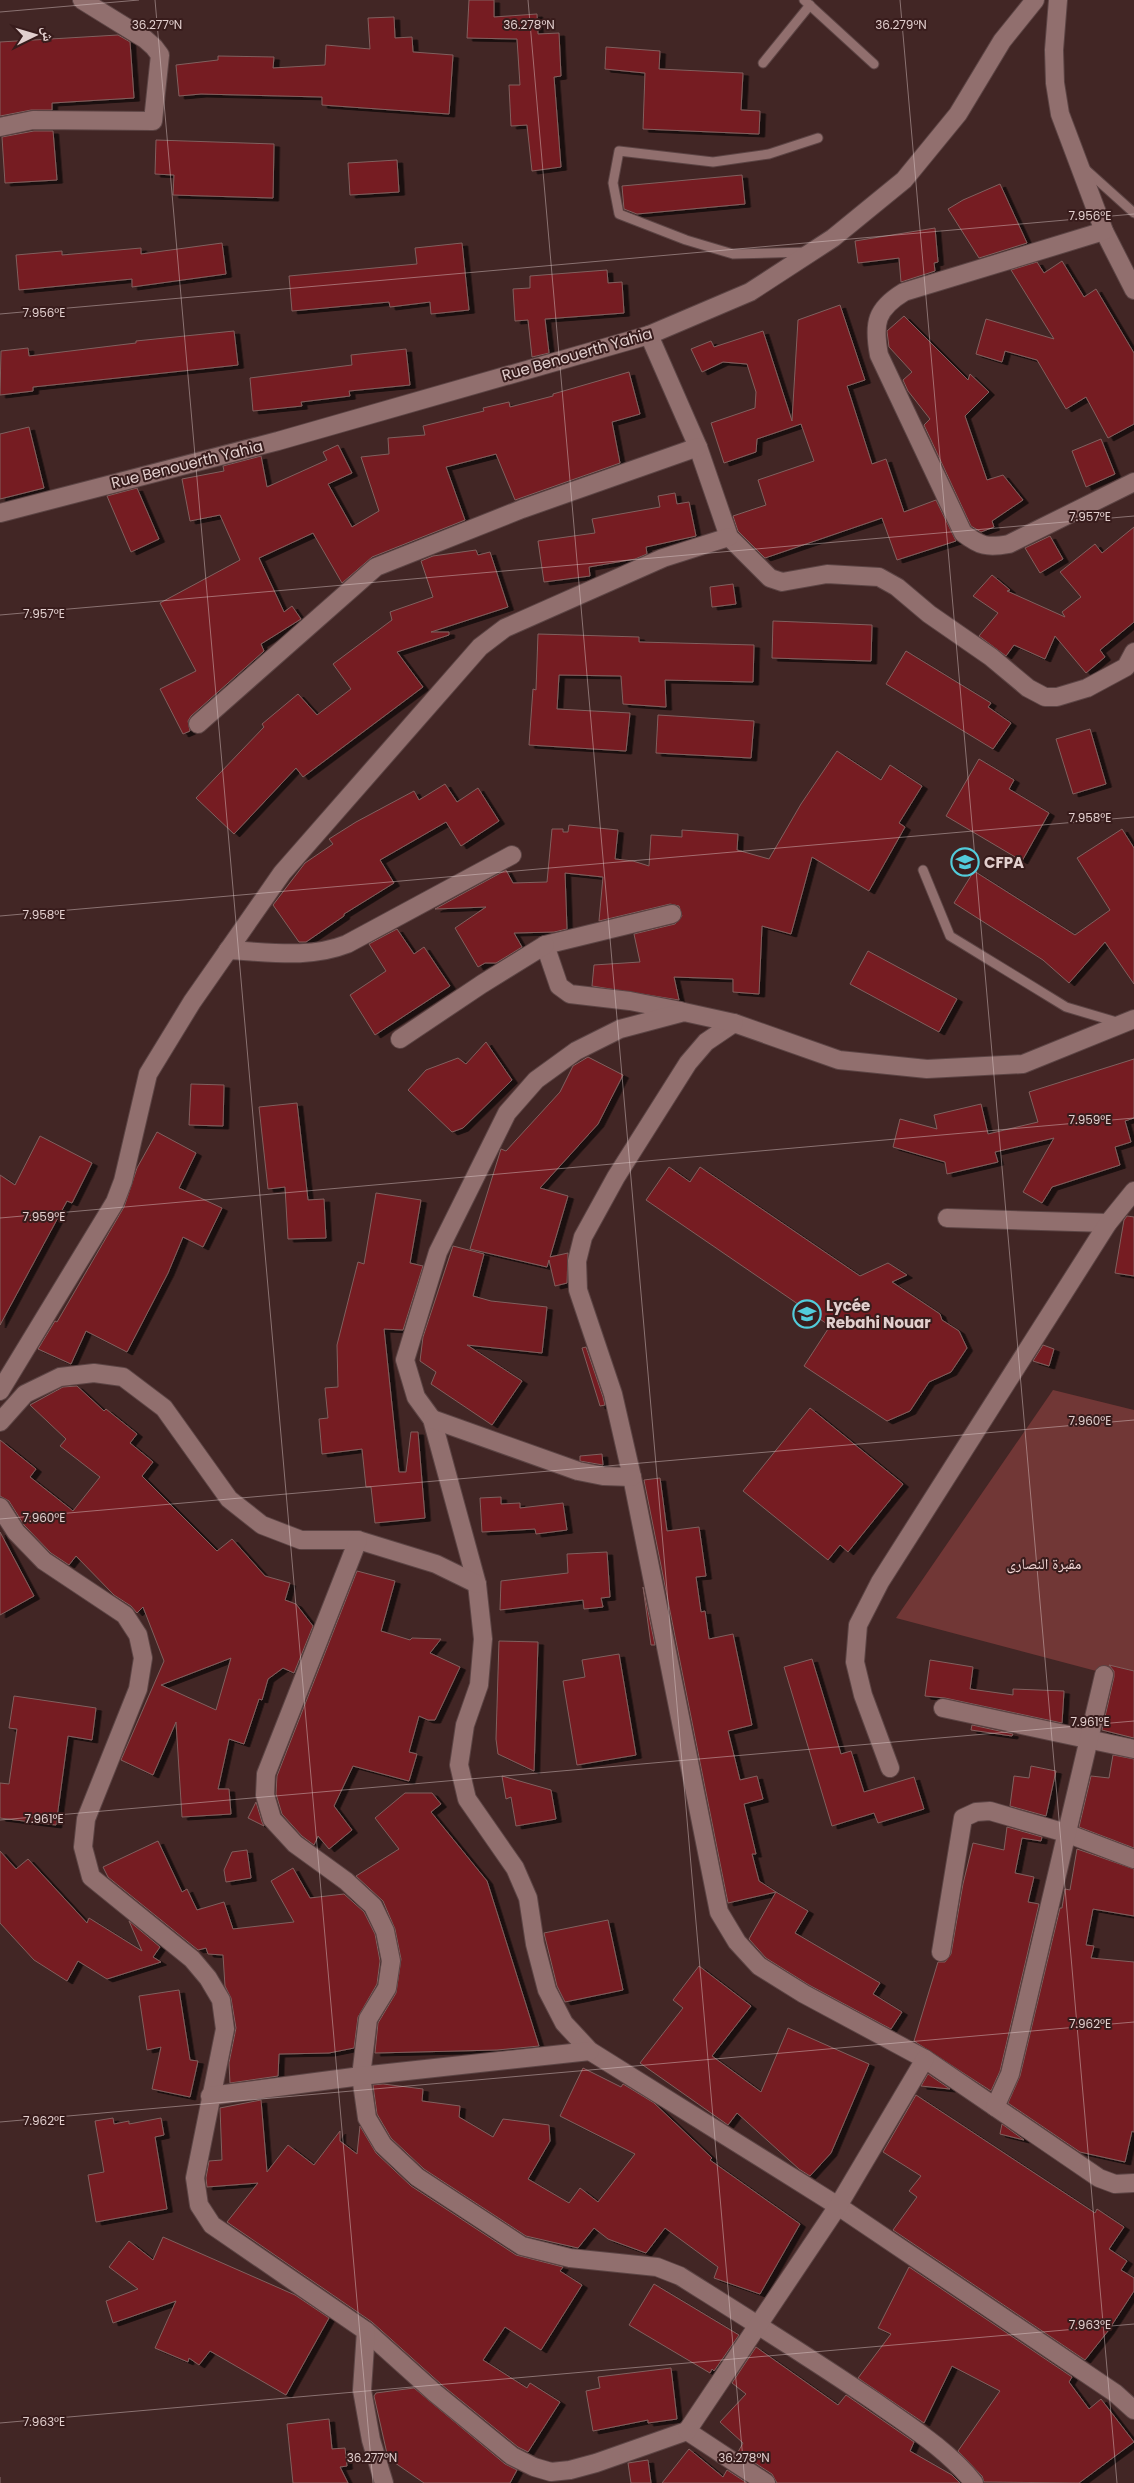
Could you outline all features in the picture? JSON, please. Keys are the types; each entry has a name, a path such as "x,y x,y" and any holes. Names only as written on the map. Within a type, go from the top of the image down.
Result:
{"street":[{"path":"0,127 33,120 153,121 160,56 145,39 82,0"},
{"name":"Rue Benouerth Yahia","path":"0,512 278,441 649,334 750,292 833,238 904,180 958,114 1002,41 1035,0"},
{"path":"1058,0 1054,50 1055,83 1060,114 1104,231 1134,290"},
{"path":"1104,231 904,292 890,301 879,316 875,335 879,355 963,533 977,543 992,547 1009,544 1134,482"},
{"path":"649,334 698,447 729,537 776,582 827,574 880,577 897,587 929,614 991,658 1028,688 1045,697 1057,697 1087,688 1126,667 1134,652"},
{"path":"198,724 376,567 522,509 698,447"},
{"path":"0,1391 115,1202 123,1182 148,1074 192,1002 282,873 480,647 506,628 663,558 729,537"},
{"path":"228,950 307,954 328,951 347,944 512,855"},
{"path":"400,1039 482,984 545,945 672,914"},
{"path":"545,945 560,986 570,994 630,1001 734,1024 840,1060 927,1069 1022,1064 1128,1021"},
{"path":"684,1012 620,1030 576,1051 536,1080 507,1114 438,1252 405,1360 416,1396 432,1419 478,1584 483,1639 479,1685 465,1725 459,1765 467,1800 515,1868 528,1898 535,1944 547,1990 564,2023 590,2052 838,2206 1115,2393 1134,2410"},
{"path":"734,1024 706,1042 688,1063 616,1177 583,1237 577,1261 578,1290 614,1394 719,1912 737,1942 759,1966 804,1994 925,2059 1098,2178 1115,2184 1134,2183"},
{"path":"890,1768 863,1695 855,1662 858,1624 880,1582 1108,1223 1133,1196"},
{"path":"947,1218 1108,1223"},
{"path":"0,1422 25,1394 60,1377 94,1373 123,1377 164,1408 229,1499 262,1525 300,1540 358,1540 436,1564 478,1584"},
{"path":"432,1419 578,1471 603,1476 632,1477"},
{"path":"0,1507 16,1532 44,1561 125,1615 138,1634 143,1658 138,1688 86,1819 83,1847 91,1877 192,1959 208,1978 221,2000 225,2029 195,2178 199,2205 212,2225 366,2331 436,2393 512,2456 534,2467 551,2472 570,2470 596,2463 687,2431 838,2206 925,2059"},
{"path":"358,1540 266,1774 265,1796 272,1819 295,1844 346,1881 373,1906 385,1931 391,1961 387,1988 368,2019 361,2076 368,2118 383,2145 417,2177 522,2246 570,2258 657,2267 680,2276 806,2354 924,2436 966,2473 974,2483"},
{"path":"995,2107 1010,2074 1104,1675"},
{"path":"943,1708 1134,1749"},
{"path":"941,1952 963,1818 976,1812 990,1811 1066,1833 1134,1859"},
{"path":"210,2096 361,2076 590,2052"},
{"path":"366,2331 362,2390 372,2440 384,2483"},
{"path":"687,2431 766,2483"}],"lane":[{"path":"763,63 807,2 874,64"},
{"path":"812,252 733,254 686,240 619,214 613,183 619,151 713,162 769,154 818,138"},
{"path":"1078,163 1134,213"},
{"path":"923,870 950,936 1066,1007 1128,1021"}],"green space":[{"name":"مقبرة النصارى","path":"1053,1390 1134,1410 1134,1681 896,1618"}],"building":[{"path":"469,0 494,0 494,17 537,14 538,34 559,33 561,76 554,77 561,167 532,171 527,125 511,126 509,85 520,85 517,39 467,38"},
{"path":"394,17 395,38 412,37 413,52 453,55 449,114 322,105 322,97 201,94 179,96 176,65 218,60 218,56 274,57 273,68 325,65 326,45 370,49 368,18"},
{"path":"118,35 130,42 134,98 52,103 52,110 31,110 0,116 0,42"},
{"path":"606,47 660,51 659,69 743,73 741,110 760,111 759,134 643,129 645,73 605,69"},
{"path":"34,131 53,131 57,180 5,183 2,137"},
{"path":"156,140 274,144 273,198 173,195 174,175 155,174"},
{"path":"397,160 399,192 350,195 348,163"},
{"path":"742,175 745,204 637,214 624,209 622,186"},
{"path":"1000,184 1027,243 979,258 948,209 963,200"},
{"path":"935,228 938,262 934,263 935,271 901,282 899,258 858,263 855,241"},
{"path":"222,243 226,274 132,287 132,279 19,290 16,255 62,251 62,255 141,248 141,254"},
{"path":"462,243 469,310 431,314 430,302 390,307 389,302 292,311 289,276 417,264 415,248"},
{"path":"1062,261 1084,297 1096,289 1134,353 1134,424 1108,438 1086,397 1066,409 1037,360 1005,351 1002,362 976,354 986,319 1054,339 1011,270 1037,262 1044,273"},
{"path":"607,270 608,283 622,282 624,313 545,319 549,353 532,357 528,320 515,321 513,289 530,288 530,276"},
{"path":"840,305 865,380 847,386 872,464 886,459 904,512 936,500 956,541 897,560 882,518 765,558 738,531 733,516 766,505 758,480 814,461 801,424 757,439 756,452 724,463 711,423 755,408 756,392 747,364 723,362 702,372 691,349 711,341 714,347 763,331 792,421 798,320"},
{"path":"904,316 968,380 970,374 989,392 965,416 987,480 1003,475 1023,500 992,521 994,527 981,532 971,526 924,425 930,419 908,391 903,380 912,372 889,347 887,331"},
{"path":"234,331 238,365 33,387 33,391 0,395 1,351 28,348 29,356 136,343 136,341"},
{"path":"406,349 410,385 349,391 350,396 301,402 302,406 253,411 250,378 352,365 351,355"},
{"path":"629,372 640,414 612,422 620,463 515,500 496,454 446,467 465,520 372,557 342,583 313,533 259,558 284,612 292,606 301,619 261,644 264,651 191,716 188,721 190,731 183,734 160,689 196,671 160,603 240,560 220,515 190,521 182,479 224,471 223,466 261,456 267,487 327,460 323,452 338,445 352,473 328,484 352,527 379,511 361,457 389,454 388,438 425,435 423,426 484,411 483,408 509,402 510,407 553,396 553,394"},
{"path":"29,427 44,488 0,499 0,434"},
{"path":"1101,439 1115,474 1086,487 1072,451"},
{"path":"137,488 159,539 131,552 107,496"},
{"path":"675,493 677,504 689,502 696,536 646,547 647,554 635,559 589,567 590,576 544,582 538,541 595,533 592,519 660,507 658,496"},
{"path":"1134,527 1134,622 1100,650 1105,657 1086,673 1055,636 1045,659 1014,645 1006,656 979,636 998,613 973,596 992,575 1010,590 1007,591 1065,617 1062,612 1081,597 1060,572 1095,544 1102,553"},
{"path":"1050,536 1063,559 1040,573 1025,548"},
{"path":"476,550 478,555 490,552 508,607 431,632 449,632 449,635 397,652 423,687 303,777 296,768 234,834 196,798 264,727 262,724 298,694 317,715 351,689 333,664 392,620 390,612 433,597 421,561 433,556"},
{"path":"733,584 736,604 712,607 710,587"},
{"path":"773,621 872,625 871,661 772,658"},
{"path":"538,634 639,637 639,642 754,645 753,682 665,680 666,707 623,704 621,676 559,675 557,709 630,713 626,751 529,745 533,689 536,690"},
{"path":"906,651 991,703 988,707 1011,723 993,749 886,684"},
{"path":"658,715 754,721 751,758 656,753"},
{"path":"1090,729 1106,784 1073,794 1056,739"},
{"path":"837,751 881,780 890,765 922,786 899,823 905,827 869,891 812,857 791,934 762,926 759,994 733,992 733,979 674,977 679,1000 592,986 594,965 640,962 634,934 675,924 682,916 679,906 670,904 599,921 603,877 565,873 567,929 554,932 514,933 522,947 496,963 485,963 478,967 455,928 486,907 435,909 506,870 513,883 547,882 552,829 563,829 563,832 568,832 569,825 618,830 615,859 633,861 649,866 651,835 682,837 682,830 738,834 737,850 769,859 801,804"},
{"path":"979,759 1014,780 1009,789 1049,813 1022,861 946,816"},
{"path":"445,784 457,802 478,788 499,821 461,846 446,822 380,860 394,883 344,914 344,916 306,942 299,942 273,905 305,863 333,844 329,839 356,822 414,791 419,800"},
{"path":"1122,829 1134,848 1134,984 1105,942 1069,983 1043,960 954,903 974,871 1075,935 1110,910 1077,858"},
{"path":"397,929 414,954 424,947 450,986 375,1035 350,995 386,971 369,944"},
{"path":"868,951 957,999 939,1032 850,984"},
{"path":"486,1042 512,1080 463,1128 452,1132 408,1090 426,1070 458,1058 466,1064"},
{"path":"588,1057 623,1075 598,1124 540,1188 568,1196 550,1257 568,1253 567,1283 555,1286 549,1260 547,1267 470,1249 501,1149 506,1151 560,1092 573,1066"},
{"path":"1134,1059 1134,1118 1125,1121 1131,1142 1115,1147 1120,1165 1052,1187 1042,1203 1023,1192 1054,1138 995,1152 998,1162 947,1174 945,1162 893,1147 900,1119 937,1129 934,1115 981,1104 988,1134 1038,1122 1029,1092"},
{"path":"191,1084 224,1085 223,1126 189,1125"},
{"path":"297,1103 308,1200 324,1199 326,1238 288,1239 285,1187 268,1189 259,1107"},
{"path":"157,1132 196,1153 179,1188 222,1208 203,1247 183,1237 168,1273 127,1352 86,1331 71,1364 38,1349 55,1321 57,1322 124,1207 137,1168"},
{"path":"40,1136 92,1163 72,1203 67,1201 0,1325 0,1175 15,1185"},
{"path":"669,1167 690,1182 700,1167 860,1276 888,1263 907,1275 892,1282 940,1314 942,1320 959,1331 967,1348 951,1372 929,1382 910,1411 887,1421 804,1366 830,1326 646,1200"},
{"path":"376,1193 421,1200 410,1263 423,1266 403,1330 384,1329 399,1472 406,1472 411,1432 418,1432 425,1518 375,1523 371,1487 366,1487 362,1449 322,1454 319,1419 328,1418 325,1388 338,1387 337,1345 358,1262 364,1264"},
{"path":"1127,1216 1134,1217 1134,1276 1115,1273 1124,1220"},
{"path":"453,1246 484,1254 473,1296 491,1301 547,1307 542,1353 467,1345 522,1381 492,1425 431,1384 436,1372 420,1361 423,1337"},
{"path":"1043,1345 1054,1349 1049,1366 1033,1361"},
{"path":"586,1347 605,1405 600,1406 582,1348"},
{"path":"77,1386 104,1411 106,1409 137,1434 130,1443 153,1462 142,1476 217,1551 232,1539 265,1576 290,1583 285,1600 296,1604 313,1626 294,1673 283,1668 268,1679 262,1700 259,1699 244,1744 229,1739 218,1789 229,1789 231,1814 182,1817 176,1722 153,1775 121,1760 164,1661 143,1607 137,1613 131,1606 114,1595 76,1556 69,1565 51,1553 24,1525 9,1501 0,1496 0,1440 36,1469 30,1477 73,1511 100,1477 60,1446 66,1439 30,1405 63,1387","holes":["231,1658 216,1710 161,1685"]},
{"path":"810,1408 903,1484 848,1552 840,1545 828,1560 743,1491"},
{"path":"602,1454 603,1465 580,1461 580,1456"},
{"path":"660,1478 667,1531 699,1527 706,1576 696,1577 701,1612 705,1611 709,1639 733,1634 752,1725 728,1731 740,1780 757,1776 763,1799 744,1804 756,1854 752,1854 759,1881 776,1892 728,1903 644,1480"},
{"path":"501,1497 501,1504 520,1503 520,1508 563,1503 567,1530 536,1534 535,1529 482,1532 480,1498"},
{"path":"0,1532 34,1596 0,1615"},
{"path":"607,1552 610,1597 601,1598 603,1607 584,1609 583,1600 500,1610 501,1581 568,1573 567,1554"},
{"path":"357,1571 395,1581 381,1631 410,1640 412,1638 441,1639 430,1653 460,1667 435,1720 428,1720 419,1716 409,1752 417,1754 409,1781 353,1766 334,1806 352,1830 329,1849 318,1836 314,1845 302,1836 282,1814 276,1794 277,1776"},
{"path":"643,1587 655,1645 651,1645"},
{"path":"499,1641 538,1642 534,1771 498,1754 496,1739"},
{"path":"619,1654 636,1755 577,1765 563,1681 585,1677 582,1660"},
{"path":"812,1659 841,1754 851,1751 864,1792 914,1777 924,1809 878,1823 874,1813 832,1826 784,1667"},
{"path":"930,1660 973,1667 970,1689 1013,1695 1013,1689 1064,1691 1062,1723 945,1698 925,1696"},
{"path":"1109,1665 1134,1671 1134,1738 1102,1730 1114,1677 1114,1671"},
{"path":"14,1696 96,1708 92,1740 68,1736 56,1825 0,1818 0,1783 9,1784 17,1729 9,1728"},
{"path":"972,1725 1013,1734 1012,1736 971,1730"},
{"path":"1113,1755 1134,1759 1134,1848 1079,1827 1091,1776 1109,1778"},
{"path":"1031,1766 1056,1771 1046,1816 1010,1806 1014,1776 1029,1778"},
{"path":"502,1776 551,1790 556,1819 516,1826 511,1797 506,1799"},
{"path":"405,1793 432,1793 441,1804 431,1812 487,1881 539,2046 497,2050 375,2053 378,2023 396,1993 401,1959 395,1929 383,1901 356,1876 399,1849 375,1818"},
{"path":"256,1802 262,1822 264,1826 248,1818"},
{"path":"1007,1827 1042,1837 1041,1841 1022,1838 1015,1873 1034,1877 1028,1902 1039,1904 1000,2071 991,2091 914,2041 938,1962 945,1962 951,1954 963,1884 973,1843 1004,1850"},
{"path":"158,1841 182,1892 187,1889 197,1910 224,1902 233,1929 294,1922 271,1881 293,1868 310,1898 344,1894 364,1912 375,1934 380,1961 377,1984 358,2017 354,2048 329,2053 279,2054 278,2076 230,2083 229,2063 236,2028 231,1998 225,1986 223,1955 208,1954 206,1948 198,1950 108,1877 103,1867"},
{"path":"1077,1849 1134,1869 1134,1916 1093,1909 1086,1945 1094,1946 1091,1958 1134,1962 1134,2132 1132,2131 1125,2162 1080,2152 1008,2103 1020,2076 1060,1908 1062,1908 1065,1889 1070,1890"},
{"path":"247,1850 251,1878 226,1882 224,1870 232,1852"},
{"path":"0,1851 16,1869 28,1859 87,1923 89,1918 142,1951 129,1921 160,1947 153,1957 161,1962 107,1979 78,1961 67,1981 34,1960 0,1923"},
{"path":"776,1892 808,1911 795,1933 880,1983 873,1994 902,2012 891,2029 809,1985 766,1958 749,1939"},
{"path":"608,1920 623,1990 565,2002 557,1986 544,1933"},
{"path":"699,1966 751,2006 712,2056 761,2092 788,2028 869,2064 831,2153 810,2176 799,2169 737,2113 728,2125 640,2063 683,2008 673,2000"},
{"path":"179,1990 190,2060 198,2061 190,2097 152,2089 161,2047 147,2050 139,1996"},
{"path":"583,2068 621,2087 623,2084 654,2103 712,2158 710,2160 800,2224 760,2294 714,2278 718,2267 665,2228 646,2253 608,2239 594,2228 578,2248 526,2236 424,2169 391,2138 377,2114 373,2085 383,2084 423,2089 422,2101 460,2106 459,2117 493,2137 503,2119 549,2125 550,2141 528,2179 569,2203 580,2188 598,2202 635,2154 560,2116"},
{"path":"928,2074 950,2089 921,2086"},
{"path":"916,2095 1095,2213 1097,2209 1124,2227 1109,2249 1127,2261 1121,2270 1134,2278 1134,2291 1108,2331 1085,2360 893,2230 917,2197 909,2191 921,2176 883,2152"},
{"path":"261,2100 267,2172 288,2145 314,2165 340,2131 340,2141 357,2154 360,2126 376,2153 411,2186 516,2255 563,2267 560,2271 582,2285 541,2350 505,2327 483,2360 527,2388 530,2383 560,2402 528,2452 518,2447 442,2385 372,2322 227,2222 258,2183 207,2187 206,2178 209,2161 222,2160 220,2108"},
{"path":"113,2118 114,2124 129,2121 129,2124 161,2118 164,2135 155,2137 167,2209 96,2222 88,2175 104,2172 95,2121"},
{"path":"1002,2124 1024,2140 1000,2134"},
{"path":"163,2237 295,2295 329,2318 286,2395 210,2351 199,2365 189,2358 188,2362 155,2348 176,2301 113,2323 106,2301 138,2289 109,2267 129,2241 153,2260"},
{"path":"909,2267 1072,2377 1069,2382 1089,2409 1101,2399 1134,2442 1079,2483 984,2482 982,2476 958,2451 1000,2391 952,2366 924,2423 858,2378 891,2334 878,2328"},
{"path":"654,2284 739,2335 714,2371 712,2369 710,2373 629,2325"},
{"path":"756,2347 838,2405 846,2395 914,2442 910,2451 952,2475 960,2483 777,2483 772,2474 738,2452 743,2443 720,2422 746,2394 732,2383"},
{"path":"671,2368 677,2419 648,2423 648,2420 593,2431 586,2391 600,2388 598,2377"},
{"path":"414,2388 505,2464 517,2470 510,2483 424,2483 388,2458 374,2396 376,2393"},
{"path":"329,2419 332,2449 345,2448 347,2466 340,2467 348,2483 293,2483 287,2424"},
{"path":"689,2449 723,2477 727,2470 747,2483 662,2483"},
{"path":"648,2460 651,2483 631,2483 628,2463"}],"place":[{"name":"CFPA","path":"965,862"},
{"name":"Lycée Rebahi Nouar","path":"807,1314"}]}
